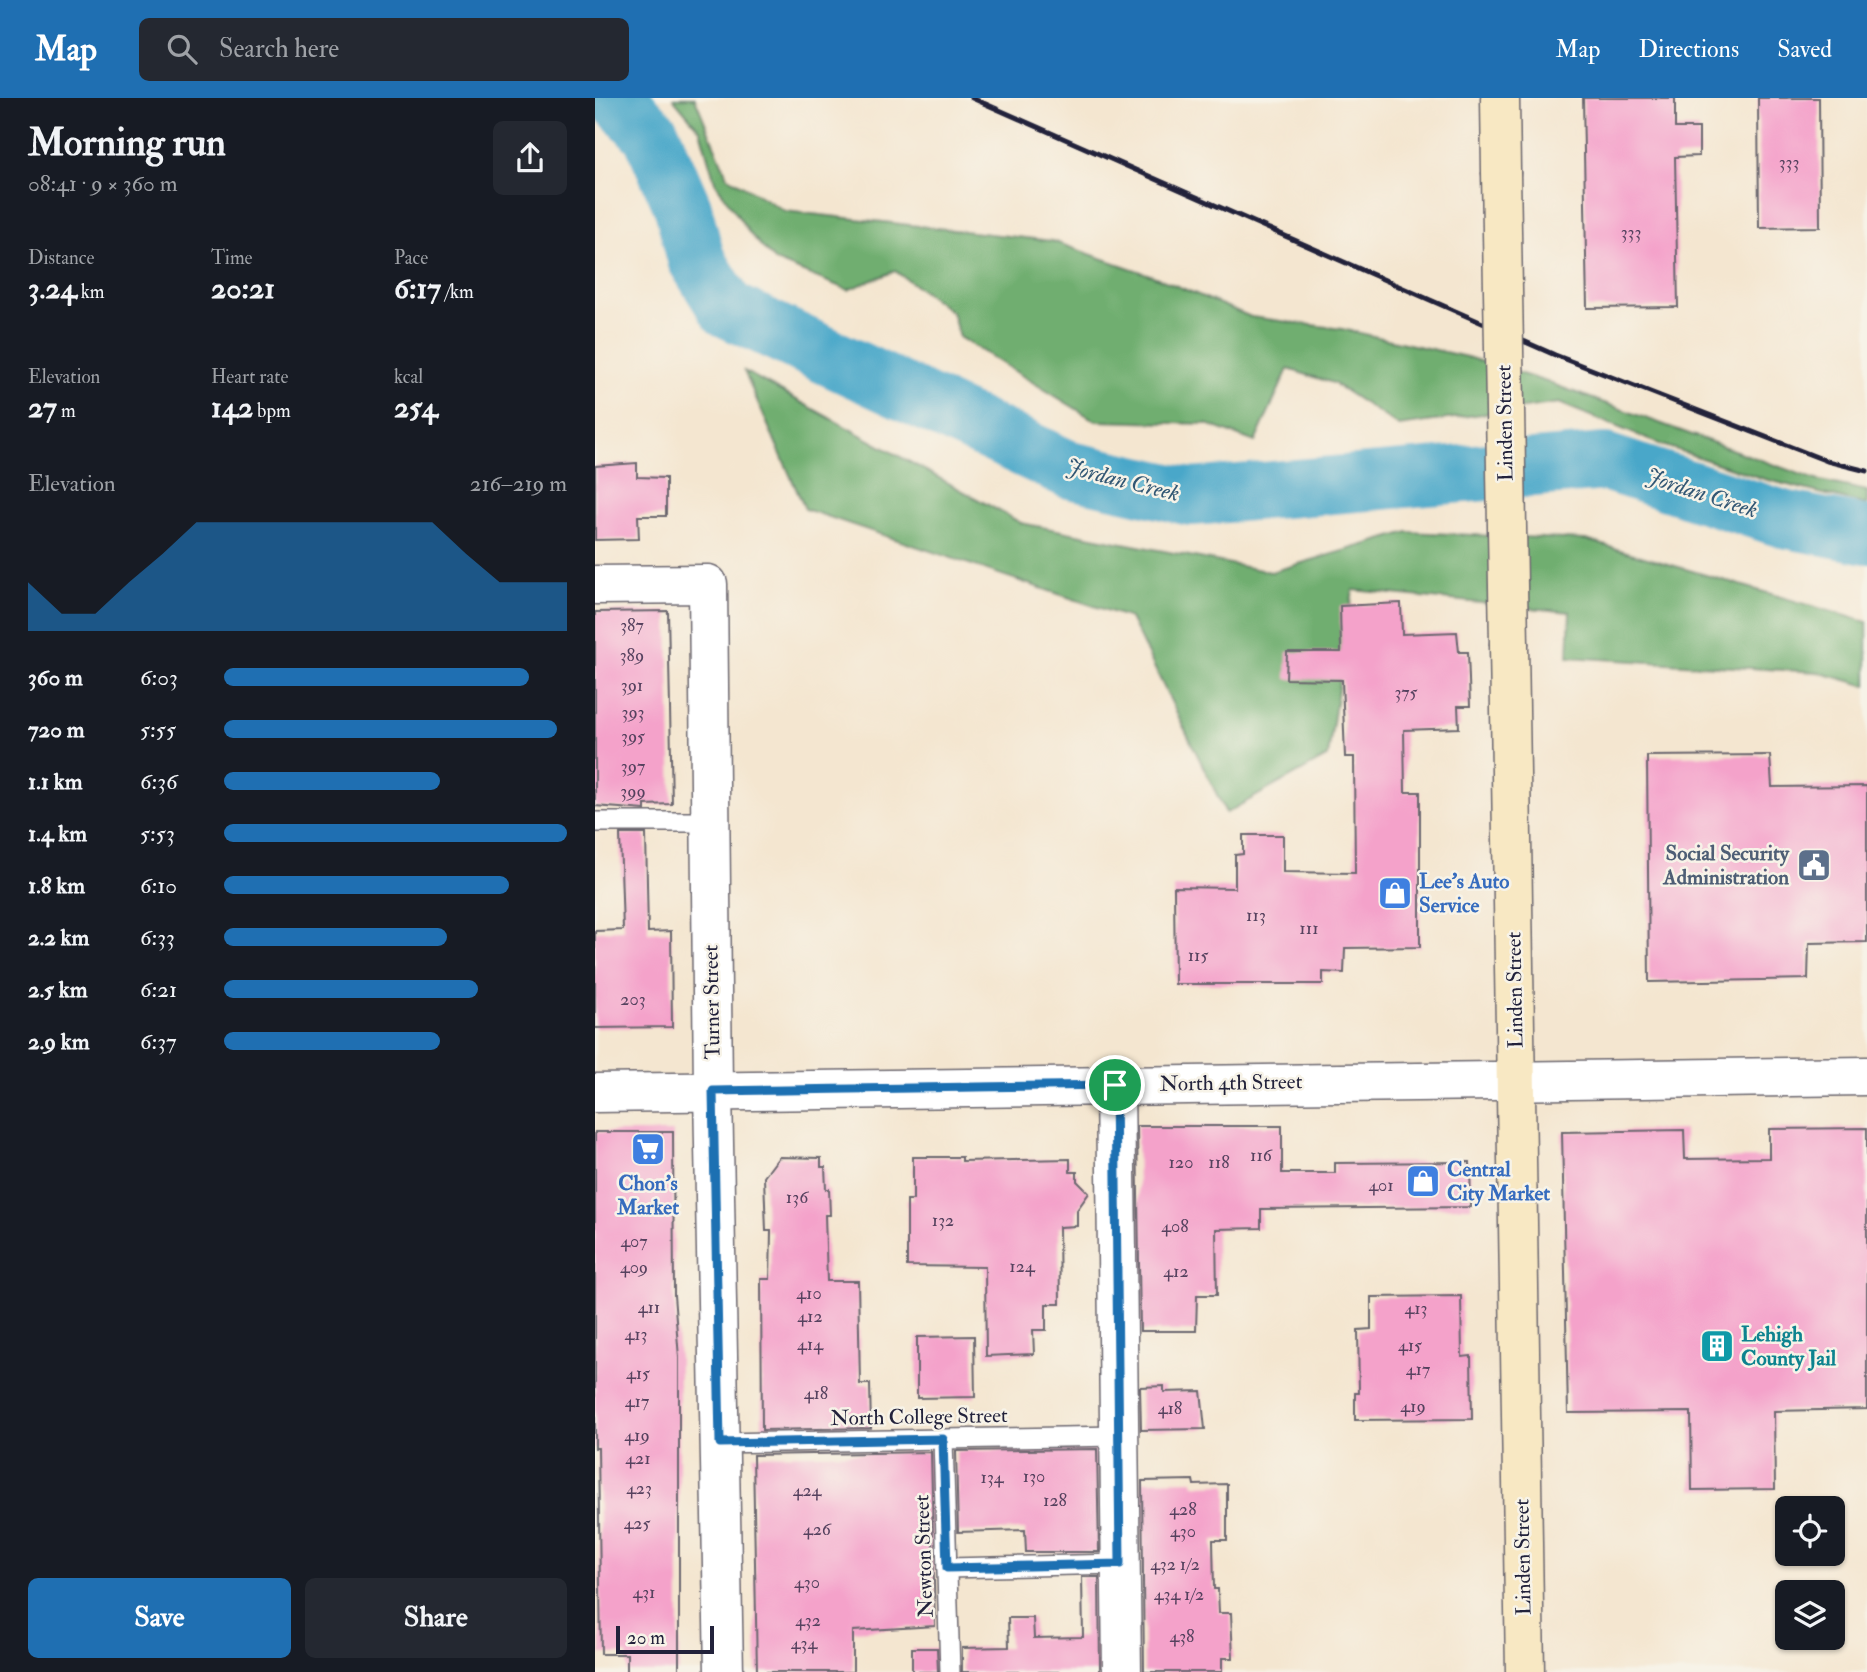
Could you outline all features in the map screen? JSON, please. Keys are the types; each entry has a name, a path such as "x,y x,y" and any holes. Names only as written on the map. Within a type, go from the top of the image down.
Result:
{"main road":[{"name":"Linden Street","path":"1500,98 1525,1672"}],"street":[{"name":"Turner Street","path":"595,585 708,584 709,822 724,1672"},
{"name":"North 4th Street","path":"595,1093 1867,1076"},
{"path":"1115,1085 1122,1672"}],"lane":[{"path":"595,822 709,822"},
{"name":"North College Street","path":"720,1443 1118,1436"},
{"name":"Newton Street","path":"943,1439 950,1672"},
{"path":"947,1568 1120,1564"}],"green space":[{"path":"673,98 695,98 727,176 785,211 1052,241 1153,276 1251,317 1342,329 1467,357 1544,381 1816,480 1867,491 1867,505 1764,479 1659,444 1559,403 1399,426 1333,383 1288,369 1255,442 1207,424 1096,421 959,337 952,312 895,271 848,290 775,261 750,234 715,182 700,130"},
{"path":"744,371 1021,523 1271,572 1408,532 1586,540 1867,622 1867,686 1817,672 1568,657 1570,612 1353,590 1328,756 1226,813 1130,618 805,509"}],"building":[{"path":"1583,98 1675,98 1675,128 1699,128 1699,156 1675,157 1678,307 1587,308"},
{"path":"1758,98 1819,98 1820,227 1759,228"},
{"path":"637,463 637,477 666,478 666,516 638,516 639,539 595,540 595,466"},
{"path":"1401,603 1402,634 1457,632 1459,652 1468,652 1470,706 1458,706 1459,728 1404,730 1405,792 1420,792 1420,947 1345,948 1344,973 1323,972 1323,984 1175,984 1174,887 1235,888 1235,855 1243,854 1243,835 1283,835 1283,872 1355,873 1354,757 1345,757 1342,680 1286,679 1287,652 1341,652 1340,606"},
{"path":"668,611 672,804 645,805 645,810 595,806 595,612"},
{"path":"1770,755 1772,787 1867,786 1867,942 1809,943 1808,979 1649,982 1647,756"},
{"path":"620,834 646,834 648,932 671,931 672,1027 595,1028 595,931 623,930"},
{"path":"1137,1126 1282,1126 1282,1173 1335,1173 1335,1163 1470,1162 1471,1207 1261,1209 1261,1228 1216,1229 1217,1295 1197,1295 1196,1331 1140,1331"},
{"name":"Lehigh County Jail","path":"1867,1128 1867,1409 1774,1411 1775,1489 1692,1490 1691,1412 1568,1413 1562,1132 1684,1130 1685,1159 1769,1158 1769,1129"},
{"path":"595,1132 673,1132 674,1295 679,1358 679,1672 627,1672 627,1654 601,1654 598,1448 595,1448"},
{"path":"779,1157 821,1158 821,1167 825,1167 830,1215 825,1215 827,1281 858,1281 860,1384 870,1384 871,1428 762,1430 761,1279 770,1279 771,1231 766,1231 764,1177"},
{"path":"913,1157 962,1157 962,1161 1070,1159 1070,1172 1077,1172 1077,1181 1089,1193 1077,1210 1077,1226 1059,1227 1060,1304 1046,1304 1046,1330 1033,1330 1034,1354 986,1356 985,1267 907,1266 907,1200 913,1200"},
{"path":"1461,1296 1462,1357 1471,1356 1472,1419 1355,1420 1355,1393 1359,1393 1358,1330 1371,1329 1371,1297"},
{"path":"974,1336 975,1397 917,1398 917,1337"},
{"path":"1164,1386 1164,1392 1201,1391 1205,1429 1141,1430 1140,1387"},
{"path":"1097,1449 1099,1552 1026,1552 1025,1530 958,1532 956,1451"},
{"path":"931,1452 935,1626 853,1631 853,1672 757,1672 753,1455"},
{"path":"1193,1480 1194,1485 1227,1484 1227,1540 1213,1540 1214,1589 1218,1589 1219,1613 1231,1613 1233,1658 1222,1658 1222,1672 1144,1672 1142,1481"},
{"path":"1082,1577 1099,1577 1100,1672 962,1672 962,1648 1009,1647 1008,1618 1033,1618 1034,1638 1083,1637"},
{"path":"912,1648 937,1648 938,1672 912,1672"}],"waterway":[{"name":"Jordan Creek","path":"616,98 651,134 683,208 696,259 727,309 1070,470 1191,497 1605,462 1783,519 1867,535"}],"railway":[{"path":"972,98 1555,355 1827,461 1867,471"}],"place":[{"name":"Social Security Administration","path":"1814,865"},
{"name":"Lee's Auto Service","path":"1395,893"},
{"name":"Chon's Market","path":"648,1149"},
{"name":"Central City Market","path":"1423,1181"},
{"name":"Lehigh County Jail","path":"1717,1346"}],"route":[{"path":"1115,1085 1120,1564 947,1568 943,1439 720,1443 713,1091 1115,1085"}]}
